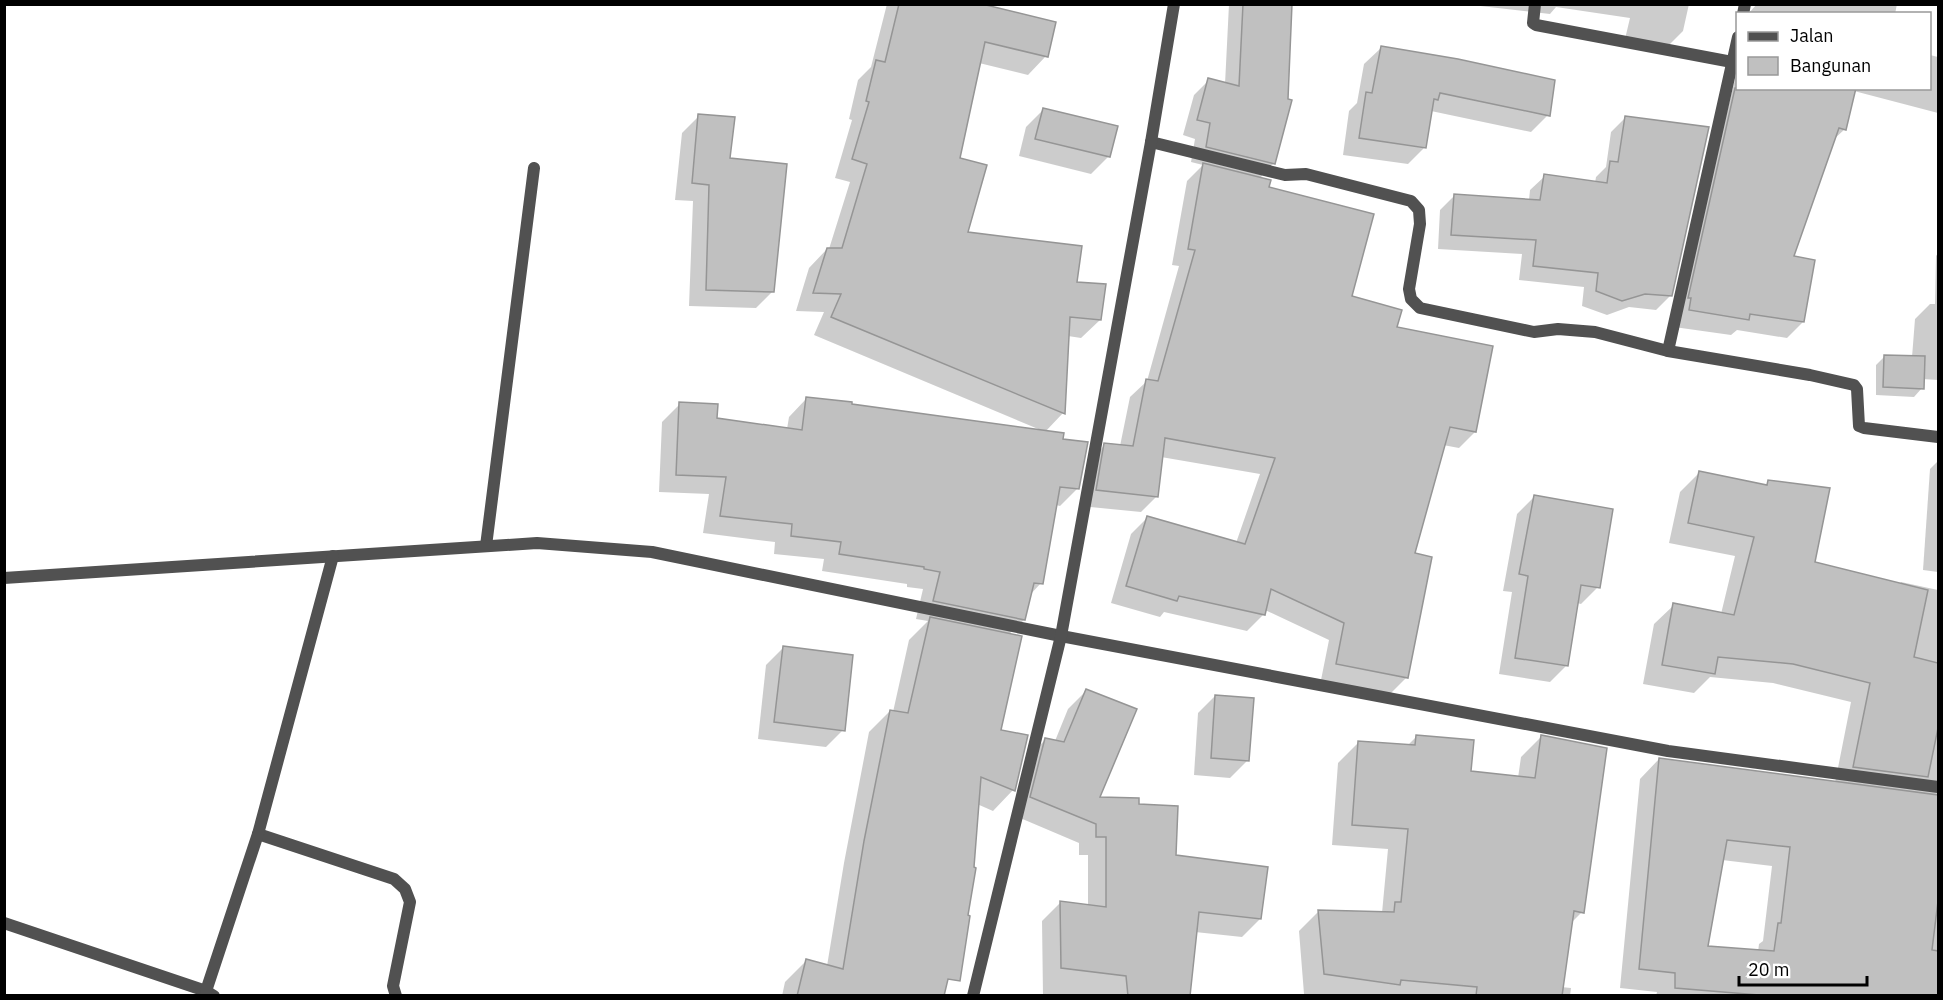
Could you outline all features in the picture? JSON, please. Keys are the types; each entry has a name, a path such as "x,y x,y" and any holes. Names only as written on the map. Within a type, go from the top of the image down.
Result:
{"street":[{"path":"973,996 1061,636 1174,4"},
{"path":"1535,4 1532,19 1536,26 1732,62"},
{"path":"1668,351 1736,42"},
{"path":"1151,142 1285,175 1306,174 1411,201 1419,210 1420,224 1409,289 1411,299 1420,308 1534,332 1558,330 1595,332 1668,351 1810,375 1854,385 1857,389 1859,426 1938,437"},
{"path":"486,546 534,168"},
{"path":"4,578 537,543 652,552 1061,636 1668,751 1938,787"},
{"path":"4,923 210,993 258,834 333,556"},
{"path":"258,834 394,879 405,889 410,902 393,986 396,996"}],"building":[{"path":"899,4 982,4 1056,22 1048,57 985,42 960,158 987,165 968,232 1082,246 1077,282 1106,284 1101,320 1070,317 1065,414 831,317 841,294 813,293 827,248 842,248 867,164 852,159 869,102 866,101 876,60 885,62"},
{"path":"1243,4 1292,4 1288,99 1292,100 1275,164 1206,147 1210,123 1197,120 1208,78 1239,86"},
{"path":"1381,46 1458,59 1555,80 1550,116 1440,93 1438,100 1434,99 1426,148 1359,138 1366,92 1372,93"},
{"path":"1735,88 1736,90 1856,90 1846,130 1839,128 1794,256 1815,260 1804,322 1750,314 1749,320 1689,310 1691,298 1688,298"},
{"path":"1043,108 1118,126 1110,157 1035,139"},
{"path":"698,114 735,117 730,158 787,164 774,292 706,290 709,185 692,183"},
{"path":"1625,116 1709,127 1672,296 1645,294 1622,301 1596,291 1598,273 1533,266 1536,240 1451,235 1454,194 1540,200 1544,174 1607,183 1610,161 1618,162"},
{"path":"1203,163 1271,180 1269,187 1374,214 1352,296 1402,310 1397,327 1493,346 1476,432 1450,427 1415,553 1432,557 1408,678 1336,664 1344,623 1271,589 1265,615 1179,596 1177,601 1126,586 1147,516 1245,544 1275,458 1165,438 1158,497 1096,490 1104,443 1133,446 1146,379 1158,381 1195,250 1188,249"},
{"path":"1884,355 1925,356 1924,389 1883,387"},
{"path":"806,397 1064,433 1063,439 1088,442 1079,489 1060,487 1043,584 1034,583 1025,620 933,601 940,572 924,569 924,567 839,554 841,542 791,536 792,524 720,516 726,477 676,475 679,402 718,404 717,418 802,430"},
{"path":"1699,471 1767,485 1768,480 1830,488 1815,562 1928,590 1914,657 1938,663 1938,728 1928,777 1853,767 1870,683 1793,664 1718,657 1715,674 1662,665 1673,603 1734,615 1754,537 1688,523"},
{"path":"1534,495 1613,509 1600,588 1581,585 1568,666 1515,658 1528,576 1519,574"},
{"path":"930,617 1022,636 1001,730 1028,735 1015,791 981,777 974,867 976,868 960,981 948,979 944,996 797,996 806,959 843,969 864,841 890,710 908,713"},
{"path":"783,646 853,655 845,731 774,722"},
{"path":"1086,689 1137,709 1100,797 1139,798 1139,804 1178,806 1176,855 1268,867 1261,919 1199,912 1190,996 1128,996 1126,976 1061,968 1060,901 1106,907 1106,837 1096,837 1096,824 1030,797 1045,738 1064,742"},
{"path":"1215,695 1254,698 1249,761 1211,758"},
{"path":"1416,735 1474,740 1471,771 1535,778 1541,735 1607,748 1584,913 1574,911 1562,996 1476,996 1477,987 1401,980 1400,985 1324,974 1318,910 1394,912 1395,902 1401,902 1408,829 1352,825 1358,741 1415,745"},
{"path":"1659,758 1938,795 1938,901 1932,950 1938,951 1938,996 1771,996 1675,988 1675,973 1639,969","holes":["1727,840 1790,847 1781,923 1778,923 1774,951 1708,946"]}]}
